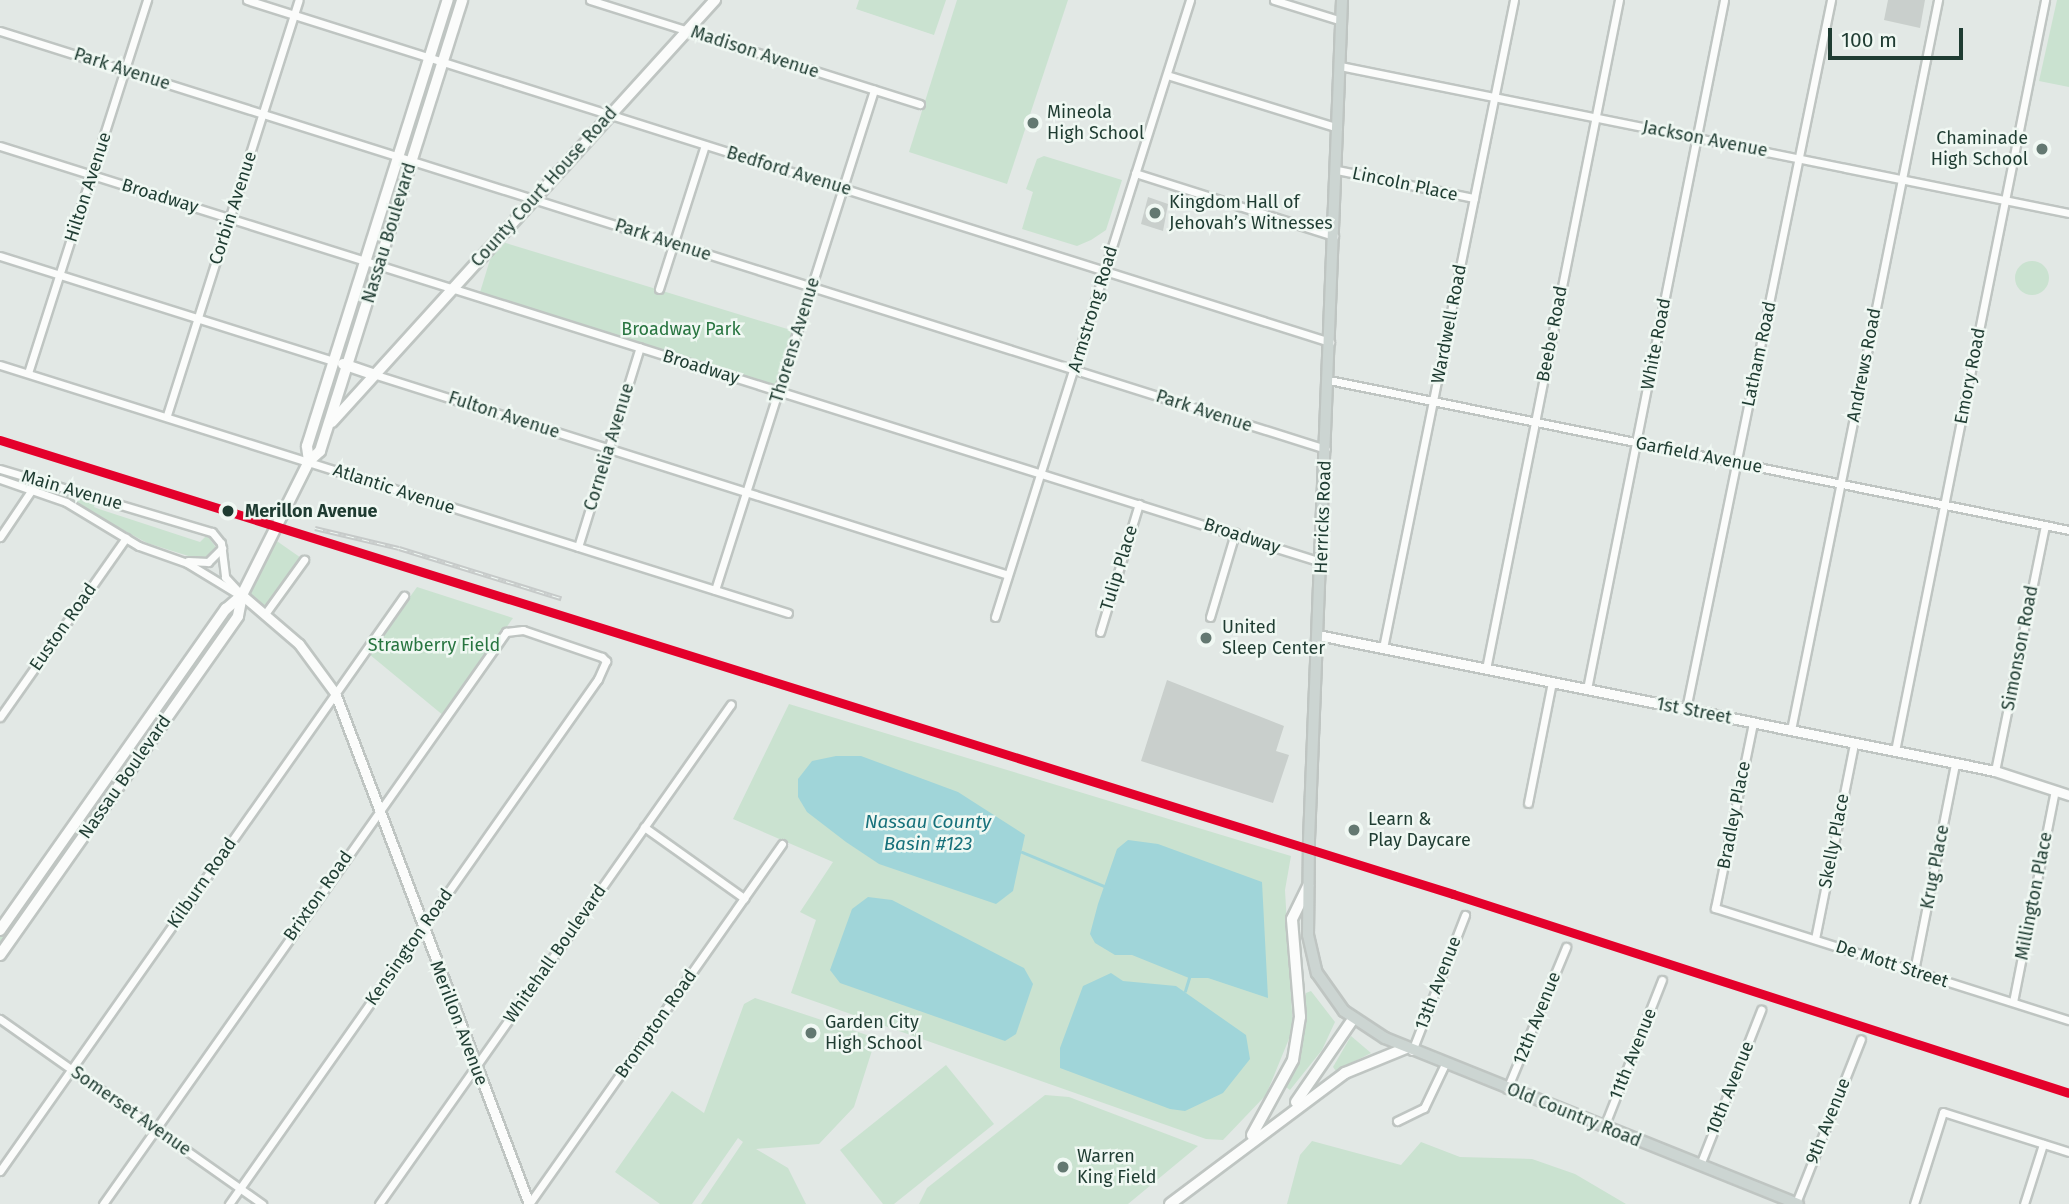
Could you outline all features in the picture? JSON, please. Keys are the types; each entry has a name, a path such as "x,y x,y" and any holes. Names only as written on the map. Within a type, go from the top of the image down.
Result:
{"main road":[{"name":"Nassau Boulevard","path":"309,461 307,446 448,0"},
{"name":"Nassau Boulevard","path":"0,955 238,616 242,596 309,461 320,451 461,0"},
{"name":"County Court House Road","path":"329,425 372,374 715,0"},
{"name":"Herricks Road","path":"1342,0 1308,935 1317,972 1353,1019"},
{"name":"Fulton Avenue","path":"333,361 372,374"},
{"name":"Nassau Boulevard","path":"0,930 226,609 242,596"},
{"path":"1244,1145 1266,1116 1293,1059 1300,1017 1292,919 1308,886"},
{"path":"1282,1118 1314,1083 1353,1019"},
{"name":"Old Country Road","path":"1353,1019 1409,1049 1797,1204"},
{"path":"1170,1204 1244,1145 1345,1073 1409,1049"}],"street":[{"name":"Hilton Avenue","path":"28,373 147,0"},
{"name":"Bedford Avenue","path":"247,0 1330,342"},
{"name":"Corbin Avenue","path":"167,415 299,0"},
{"name":"Madison Avenue","path":"590,0 920,104"},
{"name":"Armstrong Road","path":"995,617 1190,0"},
{"path":"1274,0 1342,21"},
{"name":"Wardwell Road","path":"1383,648 1514,0"},
{"name":"Beebe Road","path":"1486,668 1619,0"},
{"name":"White Road","path":"1587,689 1724,0"},
{"name":"Latham Road","path":"1686,709 1831,0"},
{"name":"Andrews Road","path":"1791,730 1938,0"},
{"name":"Emory Road","path":"1895,751 2045,0"},
{"name":"Park Avenue","path":"0,31 1326,449"},
{"name":"Jackson Avenue","path":"1340,66 2069,212"},
{"path":"1167,75 1338,128"},
{"name":"Thorens Avenue","path":"715,590 874,90"},
{"path":"659,289 705,145"},
{"name":"Broadway","path":"0,146 1322,562"},
{"name":"Lincoln Place","path":"1336,170 1474,198"},
{"path":"1135,173 1334,236"},
{"name":"Fulton Avenue","path":"0,256 333,361"},
{"name":"Cornelia Avenue","path":"578,547 640,347"},
{"name":"Atlantic Avenue","path":"0,365 167,415 788,613"},
{"name":"Fulton Avenue","path":"372,374 1008,575"},
{"name":"Garfield Avenue","path":"1329,380 2069,530"},
{"name":"Main Avenue","path":"0,469 212,532 222,547"},
{"name":"Main Avenue","path":"0,479 33,489 126,538"},
{"path":"0,537 37,480"},
{"name":"Tulip Place","path":"1100,632 1139,504"},
{"name":"Simonson Road","path":"1996,772 2045,525"},
{"path":"1210,617 1235,533"},
{"name":"Merillon Avenue","path":"126,538 180,559 242,596 307,653 335,693 529,1204"},
{"name":"Euston Road","path":"0,717 126,538"},
{"name":"Merillon Avenue","path":"222,547 225,576 242,596"},
{"name":"Merillon Avenue","path":"180,559 208,562 222,547"},
{"path":"265,614 304,560"},
{"name":"Kilburn Road","path":"0,1171 404,596"},
{"name":"Brixton Road","path":"103,1204 506,632 514,628 555,640 606,661 590,691"},
{"name":"1st Street","path":"1318,635 1955,763 1996,772 2069,795"},
{"path":"1528,803 1552,682"},
{"name":"Kensington Road","path":"229,1204 590,691"},
{"name":"Whitehall Boulevard","path":"379,1204 731,704"},
{"name":"Bradley Place","path":"1716,908 1753,723"},
{"name":"Skelly Place","path":"1815,939 1854,743"},
{"name":"Krug Place","path":"1914,971 1955,763"},
{"name":"Millington Place","path":"2012,1002 2055,790"},
{"path":"644,827 744,898"},
{"name":"Brompton Road","path":"529,1204 782,845"},
{"name":"De Mott Street","path":"1716,908 2069,1020"},
{"name":"13th Avenue","path":"1409,1049 1465,915"},
{"name":"12th Avenue","path":"1507,1089 1566,947"},
{"name":"11th Avenue","path":"1604,1127 1662,980"},
{"name":"10th Avenue","path":"1700,1165 1761,1010"},
{"name":"Somerset Avenue","path":"0,1018 262,1204"},
{"name":"9th Avenue","path":"1797,1204 1861,1040"},
{"path":"1397,1121 1423,1108 1445,1064"},
{"path":"1913,1204 1942,1112 2069,1152"},
{"path":"2024,1204 2043,1144"}],"green space":[{"path":"859,0 946,0 934,35 856,9"},
{"path":"957,0 1068,0 1007,184 909,152"},
{"path":"2057,0 2069,0 2069,87 2039,81"},
{"path":"1044,156 1122,180 1106,230 1077,246 1022,229 1033,192 1026,189 1037,159"},
{"name":"Broadway Park","path":"496,240 797,332 778,394 477,302"},
{"path":"2032,261 2044,266 2049,278 2044,290 2032,295 2020,290 2015,278 2020,266"},
{"path":"53,486 96,499 94,507 99,509 200,542 207,535 217,549 201,560 147,543 51,490"},
{"path":"271,537 304,560 265,614 242,595"},
{"name":"Strawberry Field","path":"417,587 513,618 444,716 369,654"},
{"path":"239,602 238,616 0,955 0,932 217,622"},
{"name":"Nassau County Basin #123","path":"789,704 1291,856 1285,890 1293,1029 1266,1095 1223,1140 1206,1139 791,993 816,920 800,912 833,862 733,819"},
{"path":"1311,991 1335,1022 1322,1050 1290,1090 1286,1087 1300,1056 1306,993"},
{"path":"755,998 876,1038 854,1107 819,1144 756,1149 788,1168 806,1204 701,1204 743,1142 738,1138 692,1204 660,1204 615,1172 672,1091 704,1113 744,1004"},
{"path":"1351,1036 1371,1053 1336,1071 1333,1067"},
{"path":"946,1065 994,1124 894,1204 883,1204 840,1150"},
{"name":"Warren King Field","path":"1045,1095 1069,1097 1198,1146 1128,1204 919,1204 927,1188"},
{"path":"1312,1141 1401,1165 1421,1142 1460,1157 1532,1159 1575,1174 1626,1204 1287,1204 1300,1155"}],"water":[{"name":"Nassau County Basin #123","path":"836,756 861,756 958,792 1025,835 1013,891 996,904 879,864 846,842 807,812 798,797 798,779 812,761"},
{"path":"1128,840 1158,844 1262,882 1268,998 1208,978 1189,978 1132,955 1115,955 1095,943 1090,934 1098,904 1117,849"},
{"path":"868,897 892,900 1024,968 1033,984 1016,1034 1005,1041 840,983 830,970 852,909"},
{"path":"1111,973 1123,981 1176,986 1246,1035 1250,1059 1223,1093 1185,1111 1170,1109 1060,1068 1060,1048 1083,986"}],"building":[{"path":"1888,0 1925,0 1920,28 1884,20"},
{"name":"Kingdom Hall of Jehovah’s Witnesses","path":"1148,197 1168,204 1163,231 1141,224"},
{"path":"1167,680 1284,726 1276,751 1289,755 1273,803 1141,761"}],"waterway":[{"path":"1022,852 1109,888"},
{"path":"1185,991 1189,978"}],"railway":[{"path":"0,440 1453,894 2069,1093"},
{"path":"315,528 399,548 561,598"}],"transit line":[{"path":"0,440 1453,894 2069,1093"}],"place":[{"name":"Mineola High School","path":"1033,123"},
{"name":"Chaminade High School","path":"2042,149"},
{"name":"Kingdom Hall of Jehovah’s Witnesses","path":"1155,213"},
{"name":"Merillon Avenue","path":"228,511"},
{"name":"United Sleep Center","path":"1206,638"},
{"name":"Learn & Play Daycare","path":"1354,830"},
{"name":"Garden City High School","path":"811,1033"},
{"name":"Warren King Field","path":"1063,1167"}]}
